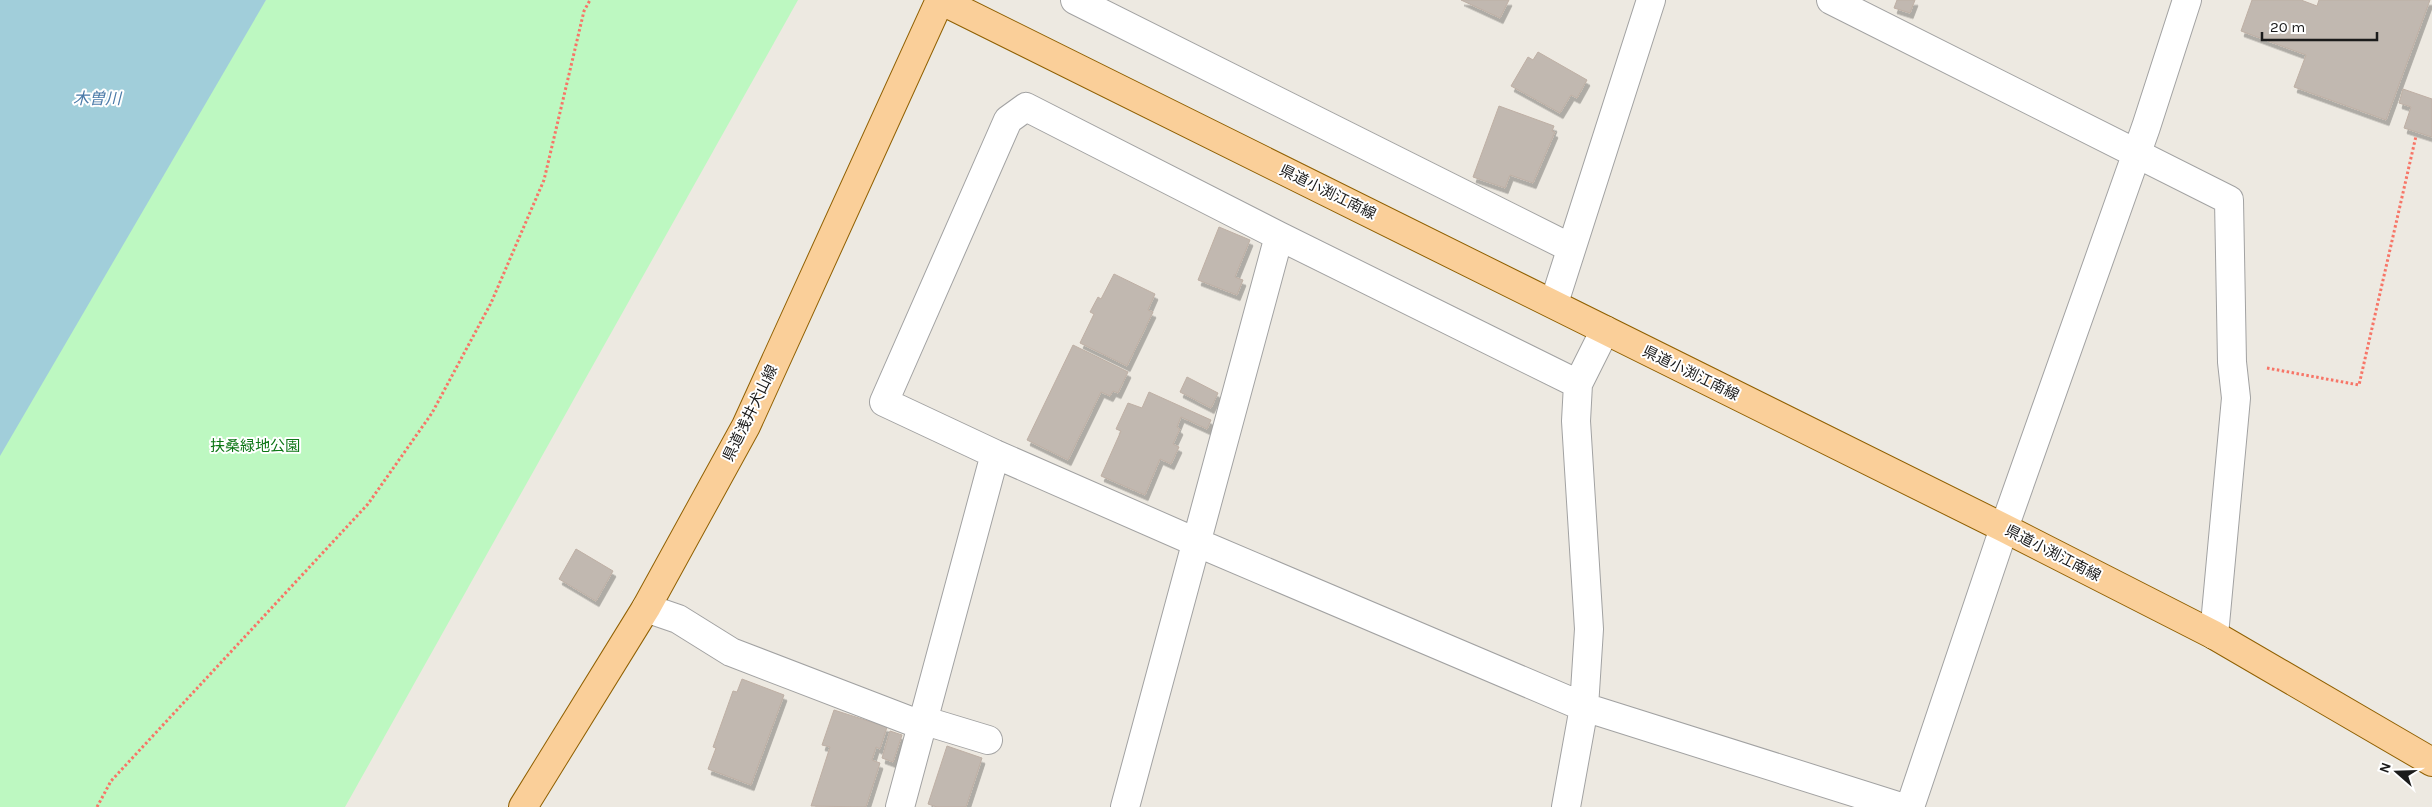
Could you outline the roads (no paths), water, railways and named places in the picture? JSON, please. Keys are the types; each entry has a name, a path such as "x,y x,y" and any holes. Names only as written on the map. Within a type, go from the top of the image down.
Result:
{"main road":[{"name":"県道小渕江南線","path":"940,0 1554,303 2214,635 2432,762"},
{"name":"県道浅井犬山線","path":"523,807 646,608 746,426 940,0"}],"street":[{"path":"1075,0 1571,248"},
{"path":"1554,303 1651,0"},
{"path":"1831,0 2137,152 2229,200 2232,362 2236,398 2214,635"},
{"path":"1910,807 2004,528 2137,152 2187,0"},
{"path":"1578,384 1279,236 1026,106 1008,120 884,402 995,454 1198,543 1584,707 1901,807"},
{"path":"1125,807 1198,543 1279,236"},
{"path":"1566,807 1584,707 1589,629 1576,421 1578,384 1605,330"},
{"path":"900,807 995,454"},
{"path":"646,608 678,619 731,652 922,723 988,740"}],"water":[{"name":"木曽川","path":"0,0 266,0 0,456"}],"park label":[{"name":"扶桑緑地公園","path":"255,446"}]}
